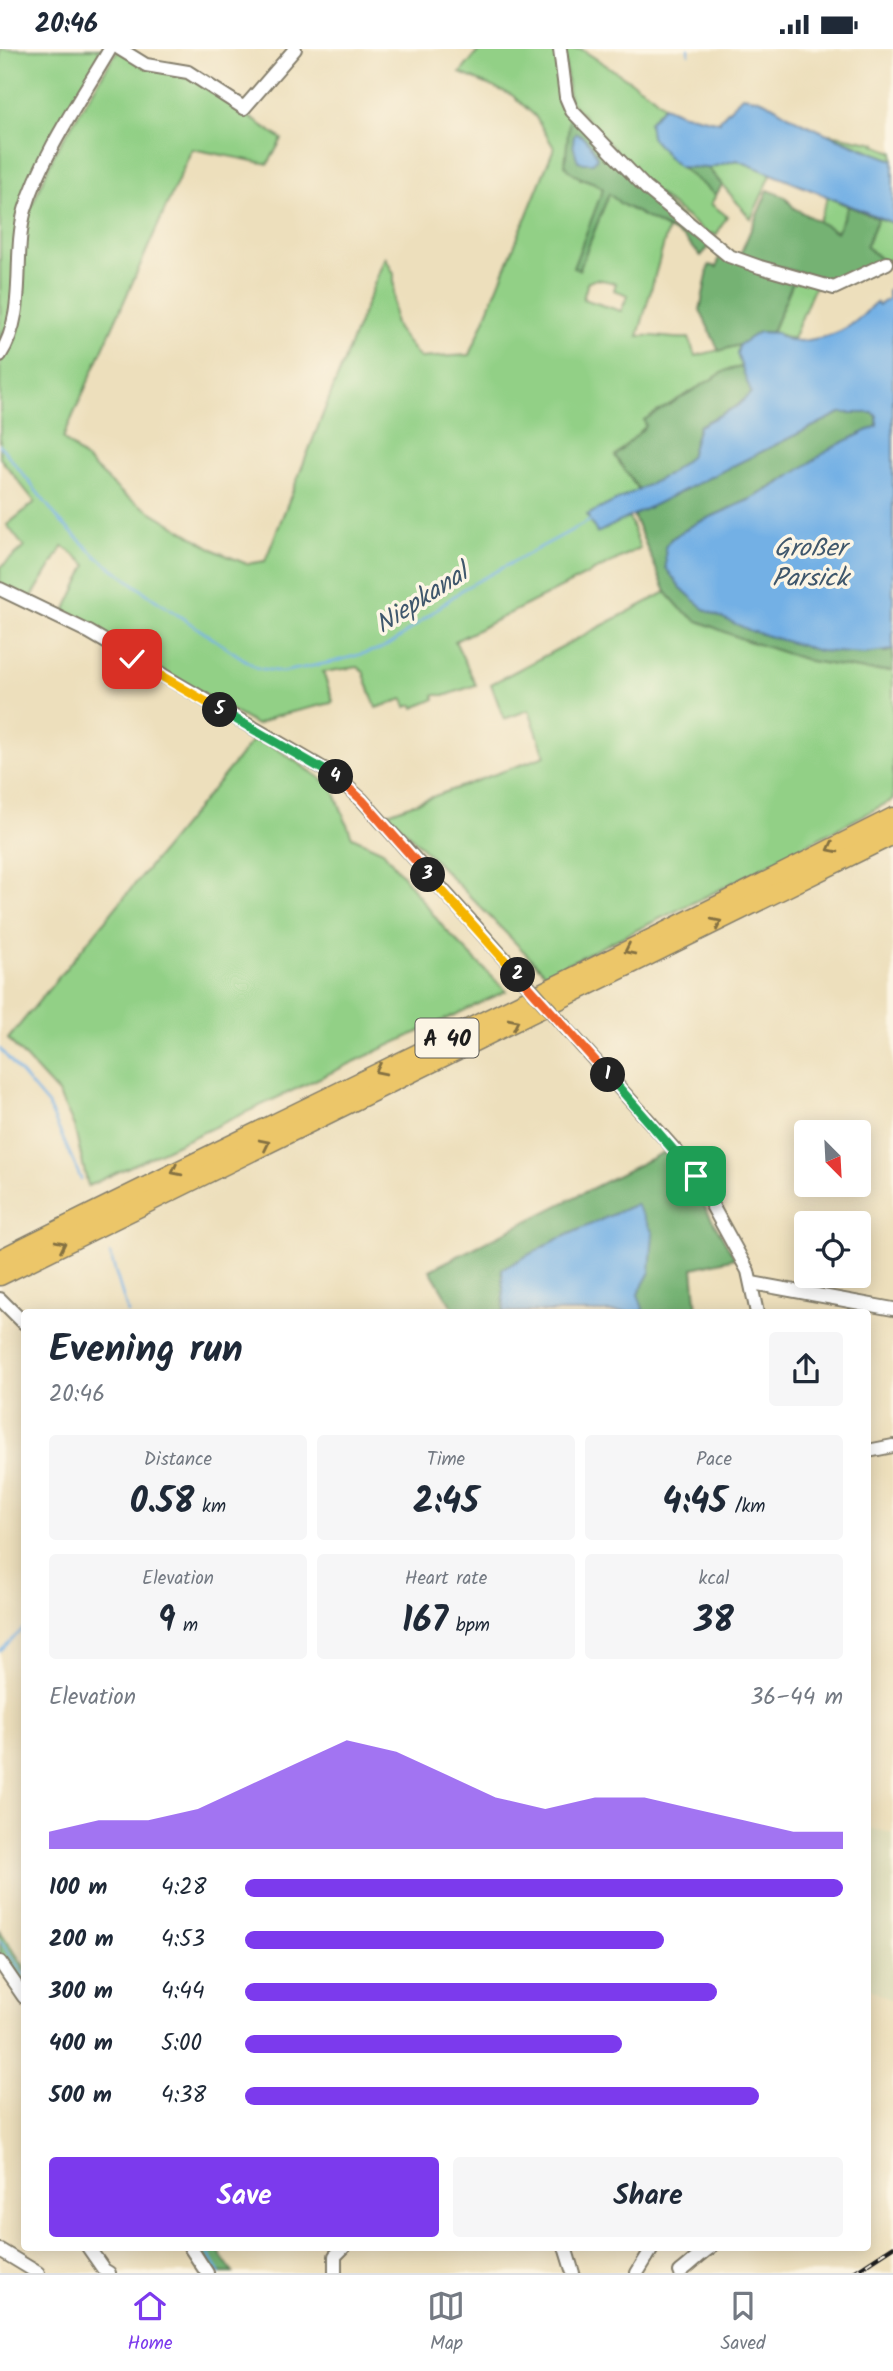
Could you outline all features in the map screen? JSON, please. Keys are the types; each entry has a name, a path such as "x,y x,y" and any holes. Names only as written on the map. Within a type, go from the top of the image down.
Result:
{"highway":[{"name":"A 40","path":"0,1259 714,908 893,817"},
{"name":"A 40","path":"0,1276 893,835"}],"street":[{"path":"0,355 10,340 17,309 21,229 26,207 59,136 110,49"},
{"path":"120,49 146,65 188,72 244,109 295,49"},
{"path":"560,49 566,97 572,111 646,188 729,256 834,288 887,263"},
{"path":"0,589 89,632 334,775 362,800 692,1169 737,1250 752,1283 756,1309"},
{"path":"752,1283 893,1309"},
{"path":"0,1299 21,1320"},
{"path":"871,1450 893,1446"},
{"path":"0,1962 21,1993"},
{"path":"0,2250 22,2269 38,2273"},
{"path":"91,2251 109,2273"},
{"path":"193,2251 207,2273"},
{"path":"335,2273 335,2256 340,2251"},
{"path":"566,2251 573,2273"},
{"path":"637,2273 651,2251"},
{"path":"680,2272 691,2264 694,2257 704,2251"}],"shaded area":[{"path":"871,1829 893,1833 893,2001 871,1990"}],"green space":[{"path":"0,49 104,49 35,173 14,309 0,349"},
{"path":"480,49 558,49 580,179 597,183 603,189 579,270 609,193 621,204 668,229 638,336 689,338 695,356 739,345 737,354 742,367 727,370 644,420 647,426 615,456 639,490 588,515 597,532 629,517 640,548 455,641 476,685 447,695 434,695 435,699 414,708 413,705 406,707 403,699 376,708 363,671 358,667 323,672 333,701 331,703 275,716 257,725 63,615 87,565 63,546 30,600 0,585 0,568 24,547 7,525 35,502 0,458 0,361 12,341 27,217 55,152 117,51 193,79 282,139 268,164 192,149 63,438 124,495 218,552 247,564 265,561 385,257 394,274 394,321 397,329 420,358 470,355 554,148 535,116 512,95 460,73","holes":["597,279 616,283 614,290 628,295 621,311 583,299 588,282"]},
{"path":"564,49 581,49 652,95 664,106 649,122 670,159 716,195 711,204 727,216 716,236 712,233 710,236 646,184 569,100"},
{"path":"570,112 710,246 701,256 683,237 621,204 609,194 579,270 573,268 603,189 574,174 565,165"},
{"path":"830,135 876,143 875,145 893,152 893,160"},
{"path":"737,160 772,173 751,219 708,168"},
{"path":"680,167 708,168 722,185 716,195"},
{"path":"768,190 785,197 794,208 837,232 848,206 878,218 866,246 884,262 840,283 739,257"},
{"path":"828,197 848,206 838,232 818,222"},
{"path":"878,218 893,223 893,258 884,262 866,246"},
{"path":"720,254 795,277 772,332 759,332 739,345 719,351 700,310 709,265 717,267"},
{"path":"795,277 816,283 793,339 772,332"},
{"path":"742,367 752,393 737,406 699,426 690,457 668,475 639,490 615,456 646,426 644,420 727,370"},
{"path":"840,413 872,413 877,416 877,426 751,499 695,524 671,539 884,653 893,650 893,671 865,670 810,661 742,639 696,620 681,609 666,592 633,515"},
{"path":"666,592 681,609 742,639 810,661 865,670 893,671 893,800 717,891 546,974 388,813 545,756 529,710 504,719 491,684"},
{"path":"257,735 332,786 352,837 383,851 444,928 506,991 88,1186 74,1126 58,1093 8,1039"},
{"path":"664,1152 684,1172 735,1258 693,1268 697,1309 643,1309 637,1294 650,1272 502,1269 504,1309 453,1309 430,1270"},
{"path":"0,1931 21,1962 21,1986 0,1956"},
{"path":"200,2251 219,2251 233,2273 215,2273"}],"water":[{"path":"742,96 766,102 812,127 893,160 893,223 737,160 708,168 679,167 651,137 649,122 664,106 680,113 720,122"},
{"path":"576,133 586,140 594,151 597,158 593,163 578,161 573,143"},
{"name":"Großer Parsick","path":"893,287 893,650 864,654 819,651 751,631 705,610 680,587 666,568 665,547 671,539 695,524 782,482 833,447 877,426 877,416 873,413 840,413 597,533 587,515 668,475 690,457 699,426 737,406 751,393 737,354 739,345 759,332 777,333 788,339 801,341 833,334 854,323 876,302 879,305 888,299 888,290"},
{"path":"636,1204 653,1233 650,1272 638,1294 643,1309 504,1309 502,1269 556,1240"}],"waterway":[{"path":"688,49 689,54"},
{"name":"Niepkanal","path":"0,445 60,521 96,556 154,599 257,668 282,672 380,649 394,642 463,589 591,520"},
{"path":"0,1049 48,1105 81,1179"},
{"path":"110,1254 127,1309"},
{"path":"0,1651 21,1631"},
{"path":"0,1940 21,1971"},
{"path":"206,2251 220,2273"}],"railway":[{"path":"853,2273 893,2247"}],"route":[{"path":"132,659 334,775 362,800 696,1176"}]}
